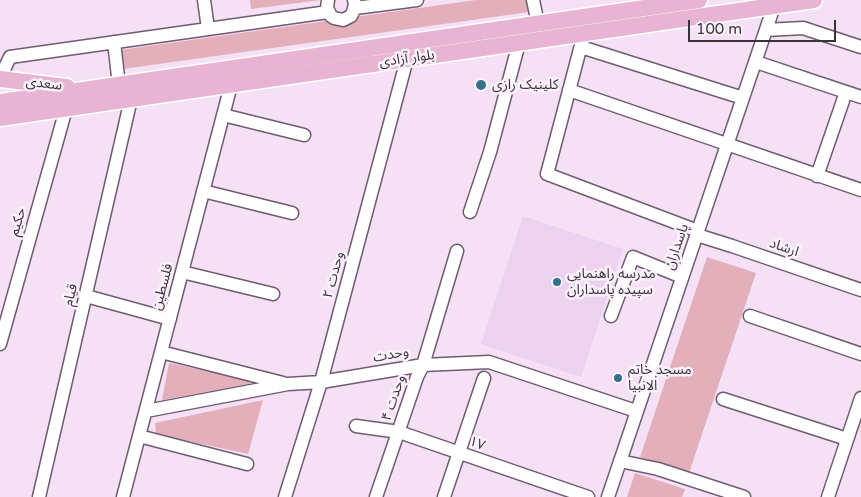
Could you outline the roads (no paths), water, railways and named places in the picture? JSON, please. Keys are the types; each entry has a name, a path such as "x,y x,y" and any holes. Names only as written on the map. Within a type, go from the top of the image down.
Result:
{"main road":[{"name":"بلوار آزادی","path":"0,118 231,85 352,59 538,24 699,0"},
{"name":"بلوار آزادی","path":"0,102 119,85 352,59 407,59 519,43 583,40 814,0"},
{"name":"سعدی","path":"0,78 89,89"}],"street":[{"path":"204,0 208,29"},
{"path":"0,78 10,58 208,29 328,6 334,18 343,20 350,16 354,4 417,0"},
{"path":"533,0 538,24"},
{"name":"پاسداران","path":"608,497 774,6"},
{"path":"766,30 803,28 861,47"},
{"path":"743,98 583,40 570,90 727,146 861,190"},
{"path":"114,42 119,85"},
{"path":"470,212 490,152 519,43"},
{"name":"وحدت ۲","path":"285,497 321,382 407,59"},
{"path":"756,62 861,97"},
{"name":"فلسطین","path":"123,497 231,85"},
{"name":"ارشاد","path":"570,90 547,174 732,246 861,290"},
{"path":"817,176 846,92"},
{"name":"قیام","path":"39,497 132,99"},
{"name":"حکیم","path":"0,344 66,108"},
{"path":"223,115 304,135"},
{"path":"203,192 292,213"},
{"name":"وحدت ۴","path":"376,497 423,365 457,251"},
{"path":"611,316 633,257 682,277"},
{"path":"182,272 274,294"},
{"path":"86,296 170,319"},
{"path":"750,316 861,354"},
{"path":"161,352 288,384"},
{"name":"وحدت","path":"146,411 288,384 321,382 423,365 490,362 636,411"},
{"path":"444,497 484,378"},
{"path":"828,497 848,439 858,418 861,398"},
{"path":"723,399 848,439"},
{"name":"۱۷","path":"356,426 398,432 588,497"},
{"path":"139,436 247,464"},
{"path":"620,461 658,469 744,497"}],"place":[{"name":"کلینیک رازی","path":"481,85"},
{"name":"مدرسه راهنمایی سپیده پاسداران","path":"557,282"},
{"name":"مسجد خاتم الانبیا","path":"618,378"}]}
